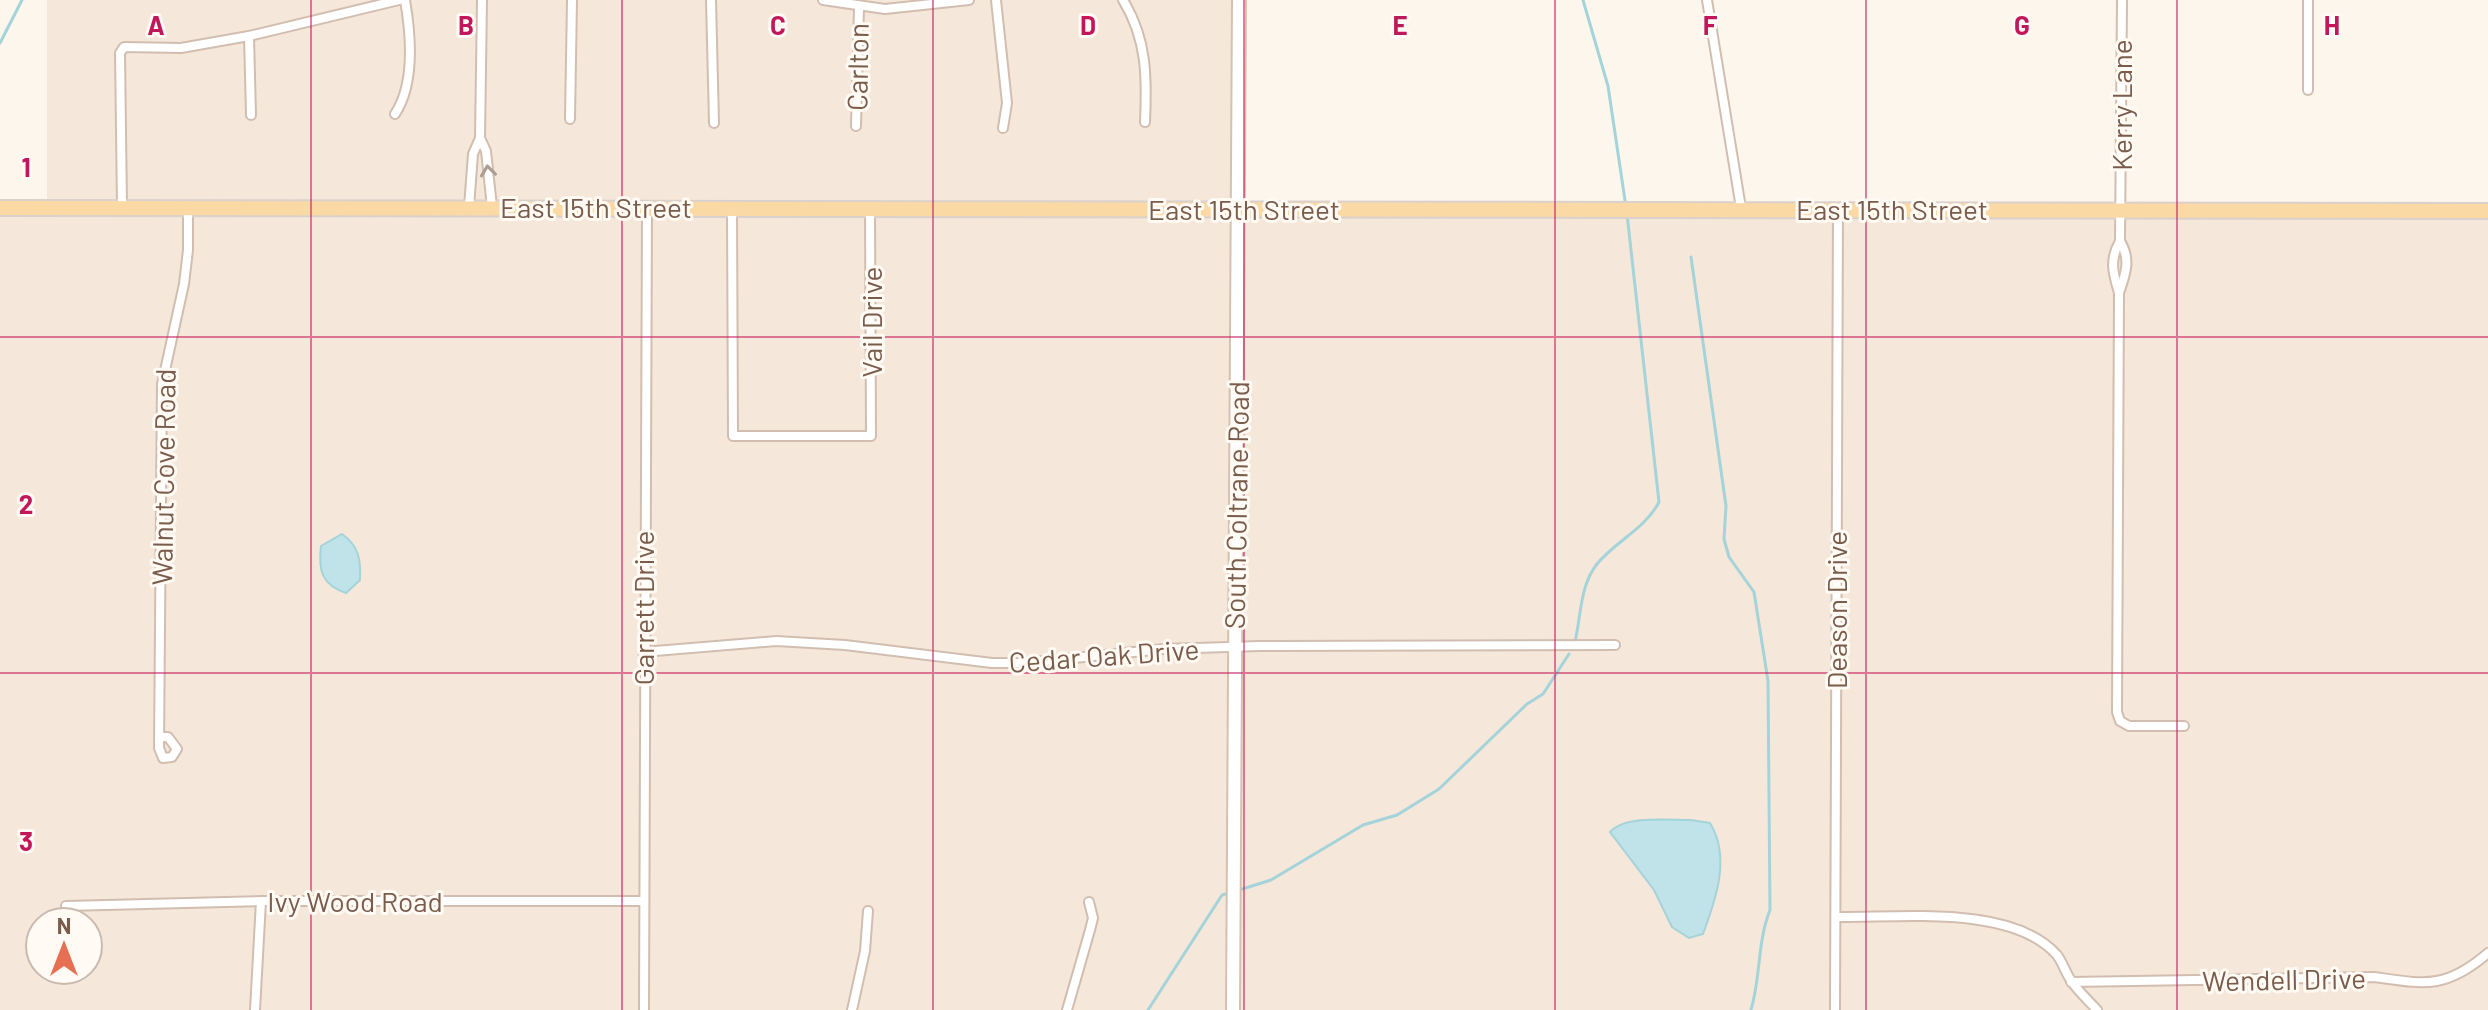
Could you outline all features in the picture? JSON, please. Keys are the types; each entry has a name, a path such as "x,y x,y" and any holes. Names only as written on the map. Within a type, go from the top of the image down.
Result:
{"main road":[{"name":"South Coltrane Road","path":"1233,1010 1239,0"},
{"name":"East 15th Street","path":"0,208 2488,211"}],"street":[{"path":"122,208 120,53 124,47 181,48 249,36 402,0 409,20 407,83 403,102 395,114"},
{"path":"469,207 473,154 480,138 482,0"},
{"path":"570,119 572,0"},
{"path":"711,0 714,123"},
{"path":"823,0 859,8 885,9 969,0"},
{"path":"996,0 1007,103 1003,128"},
{"path":"1123,0 1139,31 1145,54 1145,122"},
{"path":"1707,0 1741,208"},
{"name":"Kerry Lane","path":"2120,241 2122,0"},
{"path":"2308,0 2308,90"},
{"name":"Carlton","path":"856,126 859,8"},
{"path":"249,36 251,115"},
{"path":"480,138 486,151 492,207"},
{"name":"Garrett Drive","path":"644,1010 647,207"},
{"name":"Vail Drive","path":"732,207 733,436 871,436 870,208"},
{"name":"Walnut Cove Road","path":"159,737 168,737 177,749 172,757 163,758 159,748 159,737 162,384 184,284 188,208"},
{"name":"Deason Drive","path":"1835,1010 1838,209"},
{"path":"2119,293 2127,270 2127,252 2120,241 2113,253 2112,270 2119,293 2117,712 2120,721 2129,726 2184,726"},
{"name":"Cedar Oak Drive","path":"643,652 776,641 845,645 978,662 1024,663 1164,649 1615,645"},
{"path":"255,1010 261,901"},
{"name":"Ivy Wood Road","path":"66,906 261,901 644,901"},
{"path":"1067,1010 1093,918 1089,902"},
{"path":"852,1010 865,951 868,911"},
{"path":"1836,917 1980,919 2009,924 2031,934 2057,956 2071,982 2097,1010"},
{"name":"Wendell Drive","path":"2071,982 2374,977 2403,984 2427,983 2438,982 2488,953"}],"shaded area":[{"path":"47,0 1239,0 1240,207 2488,211 2488,1010 0,1010 0,208 47,207"}],"water":[{"path":"342,534 358,554 360,566 360,580 346,593 327,581 320,563 321,546"},
{"path":"1691,820 1710,823 1720,850 1720,864 1713,907 1703,934 1689,938 1672,927 1654,890 1610,832 1636,821"}],"waterway":[{"path":"0,43 22,0"},
{"path":"1583,0 1608,86 1626,207"},
{"path":"1575,642 1584,591 1591,572 1646,520 1659,502 1627,214"},
{"path":"1691,257 1726,506 1724,539 1729,557 1754,592 1768,681 1770,910 1751,1010"},
{"path":"1236,891 1271,880 1363,825 1397,815 1439,789 1527,704 1543,694 1569,654"},
{"path":"1148,1010 1222,895 1229,893"}]}
